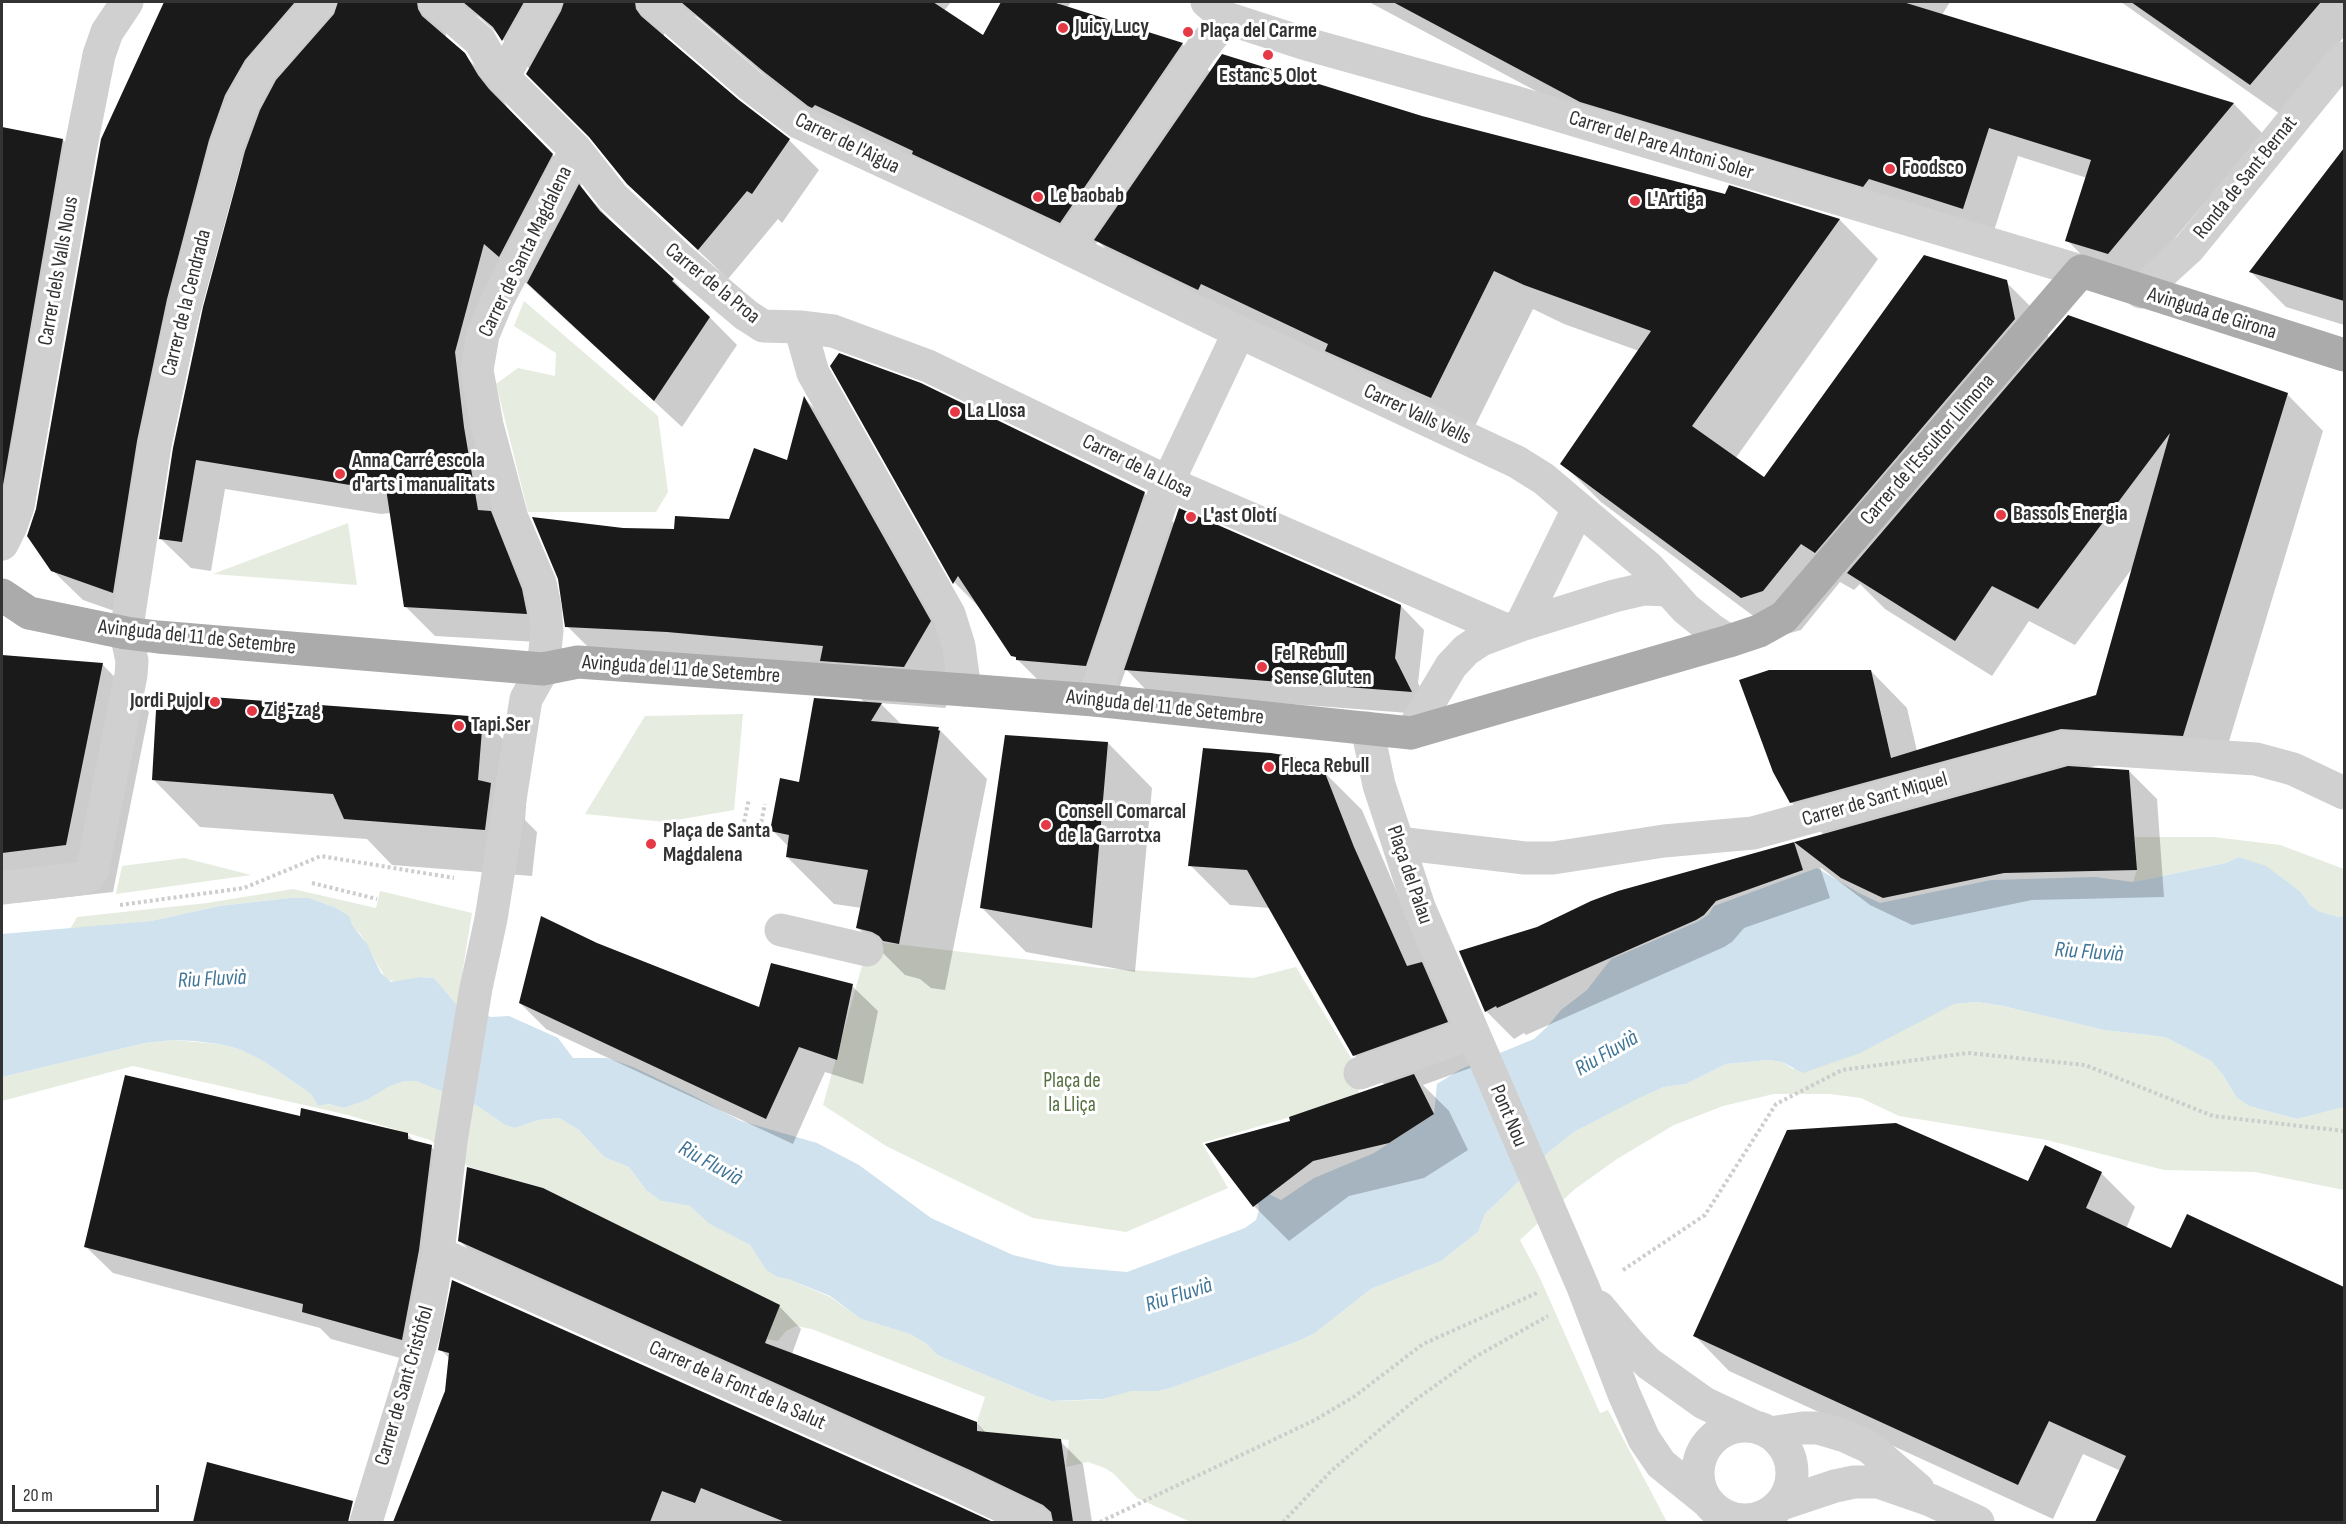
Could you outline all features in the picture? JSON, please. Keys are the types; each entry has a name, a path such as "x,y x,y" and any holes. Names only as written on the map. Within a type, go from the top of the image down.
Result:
{"main road":[{"name":"Avinguda de Girona","path":"2081,271 2344,355"},
{"name":"Carrer de l'Escultor Llimona","path":"1729,640 1772,625 1784,617 2081,271"},
{"name":"Avinguda del 11 de Setembre","path":"2,595 29,613 126,633 543,669 578,662 966,690 1094,700 1367,728"},
{"path":"1367,728 1411,733 1729,640"}],"street":[{"name":"Carrer dels Valls Nous","path":"2,544 18,506 93,82 107,32 127,2"},
{"name":"Carrer de la Cendrada","path":"126,633 155,446 173,360 227,145 243,102 261,69 320,2"},
{"name":"Carrer de la Proa","path":"435,2 480,41 503,77 576,150 614,197 683,262 746,315 763,326 800,327"},
{"path":"503,77 545,2"},
{"name":"Carrer de l'Aigua","path":"653,2 751,86 798,122 1067,247"},
{"path":"1067,247 1225,14"},
{"name":"Carrer del Pare Antoni Soler","path":"1225,14 1303,43 1511,101 2081,271"},
{"path":"480,41 505,47 524,39"},
{"name":"Ronda de Sant Bernat","path":"2141,292 2189,248 2344,58"},
{"name":"Carrer de Santa Magdalena","path":"543,669 547,631 545,606 540,584 512,518 487,425 477,370 483,336 498,299 576,150"},
{"name":"Carrer Valls Vells","path":"1067,247 1239,332 1517,462 1544,479 1648,567 1706,626 1729,640"},
{"path":"800,327 813,373 949,614 959,646 966,690"},
{"name":"Carrer de la Llosa","path":"800,327 833,331 928,366 1168,482 1514,627"},
{"path":"1094,700 1168,482 1239,332"},
{"path":"1514,627 1578,509"},
{"path":"1411,733 1451,666 1466,650 1481,640 1514,627 1644,589 1669,590"},
{"path":"2,888 88,876 92,871 131,675 132,661 126,633"},
{"path":"496,886 526,699 543,669"},
{"name":"Plaça del Palau","path":"1367,728 1378,785 1419,907 1478,1046"},
{"name":"Carrer de Sant Miquel","path":"1398,843 1525,858 1553,858 1664,841 1753,833 2066,747 2256,759 2293,769 2344,793"},
{"name":"Carrer de Sant Cristòfol","path":"366,1522 424,1333 438,1252 451,1141 476,988 496,886"},
{"path":"781,930 867,950"},
{"path":"1360,1073 1478,1046"},
{"name":"Pont Nou","path":"1478,1046 1583,1287"},
{"name":"Carrer de la Font de la Salut","path":"438,1252 962,1487 1035,1522"},
{"path":"1583,1287 1648,1363 1704,1403 1762,1430 1780,1442 1788,1453 1791,1466 1790,1486 1774,1512"},
{"path":"1583,1287 1608,1357 1644,1439 1660,1464 1717,1513 1730,1518 1752,1520 1818,1491 1854,1482 1878,1482 1930,1500 1978,1522"},
{"path":"1717,1513 1701,1490 1698,1476 1699,1462 1705,1448 1715,1437 1726,1430 1740,1427 1762,1430 1818,1428 1845,1436 1869,1447 1930,1500"}],"path":[{"path":"744,822 748,799"},
{"path":"760,828 765,804"},
{"path":"111,906 244,888 321,856 496,886"},
{"path":"312,884 377,899"},
{"path":"1622,1271 1706,1215 1776,1104 1842,1070 1968,1053 2085,1065 2213,1116 2344,1131"},
{"path":"1100,1522 1316,1420 1355,1396 1423,1344 1543,1290"},
{"path":"1283,1522 1331,1471 1415,1400 1475,1357 1551,1315"}],"green space":[{"path":"524,301 658,416 668,492 656,512 528,512 496,384 518,368 555,376 556,353 514,326"},
{"path":"348,523 357,585 213,574"},
{"path":"743,714 734,810 665,822 585,814 645,716"},
{"path":"2135,837 2214,837 2280,845 2344,869 2344,916 2338,917 2318,911 2310,905 2301,892 2266,867 2239,857 2226,863 2133,882 2137,870"},
{"path":"184,858 251,875 116,894 122,866"},
{"path":"293,889 376,908 380,891 472,913 457,1005 434,978 420,977 395,982 386,979 361,935 334,907 309,898 219,906 151,921 70,929 77,917 207,903"},
{"name":"Plaça de la Lliça","path":"869,941 1100,968 1253,978 1296,967 1360,1073 1358,1097 1202,1143 1228,1188 1126,1232 1033,1218 886,1146 823,1105"},
{"path":"1977,1002 2104,1030 2165,1037 2211,1061 2223,1075 2236,1097 2249,1106 2297,1119 2344,1107 2344,1190 2255,1172 2164,1170 2047,1140 1899,1116 1861,1098 1830,1094 1774,1094 1723,1106 1674,1125 1617,1159 1575,1189 1520,1240 1539,1276 1600,1413 1608,1410 1667,1522 1191,1522 1137,1498 1105,1468 1088,1462 1066,1467 1069,1440 983,1432 977,1422 985,1397 812,1329 796,1326 786,1331 778,1341 767,1339 779,1305 543,1188 469,1167 430,1140 348,1115 133,1066 2,1101 2,1077 145,1043 173,1040 219,1044 239,1049 265,1062 311,1094 318,1106 327,1104 344,1108 367,1100 390,1086 405,1081 416,1081 476,1105 505,1125 515,1128 538,1120 559,1118 579,1130 604,1157 629,1167 646,1190 661,1201 690,1206 720,1229 750,1245 766,1270 777,1277 788,1279 830,1297 861,1319 910,1334 944,1358 1039,1397 1051,1401 1091,1400 1103,1399 1131,1390 1158,1391 1171,1388 1315,1333 1371,1289 1441,1261 1478,1232 1485,1214 1550,1151 1574,1132 1636,1099 1664,1087 1686,1084 1726,1064 1769,1060 1782,1062 1793,1069 1954,1004"}],"water":[{"name":"Riu Fluvià","path":"2239,857 2266,866 2301,892 2310,905 2318,911 2338,917 2344,916 2344,1107 2297,1119 2249,1106 2236,1097 2223,1075 2211,1061 2165,1037 2104,1030 2003,1006 1977,1002 1954,1004 1860,1053 1803,1073 1782,1062 1769,1060 1726,1064 1686,1084 1664,1087 1637,1099 1574,1132 1550,1151 1485,1214 1478,1232 1441,1261 1371,1289 1315,1333 1171,1388 1158,1391 1131,1391 1103,1399 1051,1401 1039,1397 944,1358 910,1334 861,1319 830,1296 788,1279 777,1277 766,1270 750,1245 710,1224 690,1206 661,1201 646,1190 629,1167 604,1157 579,1130 559,1118 538,1120 515,1128 505,1125 476,1105 416,1081 405,1081 390,1086 367,1100 344,1108 328,1104 318,1106 311,1094 265,1062 239,1049 194,1041 173,1040 145,1043 2,1077 2,934 151,921 219,906 309,898 334,907 349,916 352,925 367,944 381,973 391,982 420,977 434,978 457,1005 491,1017 509,1016 558,1038 573,1058 607,1058 633,1067 741,1121 817,1143 859,1165 931,1218 1013,1255 1058,1266 1127,1272 1245,1228 1256,1220 1259,1210 1258,1203 1269,1194 1281,1200 1314,1178 1374,1153 1434,1114 1437,1084 1461,1069 1534,1039 1561,1010 1587,990 1611,959 1697,922 1708,915 1714,906 1817,868 1880,903 1991,880 2095,877 2133,882 2226,863"}],"building":[{"path":"164,2 295,2 245,60 225,95 209,140 167,299 137,441 113,593 51,571 27,536 36,509 101,139"},
{"path":"338,2 417,2 422,16 465,53 489,89 553,154 499,257 484,244 455,352 464,427 478,510 491,511 522,589 527,614 404,607 385,482 350,485 196,460 182,542 159,539 173,448 203,307 245,151 260,110 276,80 334,14"},
{"path":"463,2 524,2 502,41 493,27"},
{"path":"564,2 635,2 636,9 641,16 739,100 790,139 752,194 747,191 698,250 627,184 589,137 526,74"},
{"path":"681,2 933,2 983,35 1001,2 1053,2 1183,43 1060,223 912,154 913,151 815,105 812,108 808,106"},
{"path":"1393,2 1903,2 2234,103 2108,254 2065,241 2091,160 1989,128 1963,209 1869,179 1863,187 1580,102"},
{"path":"2131,2 2321,2 2250,85"},
{"path":"1222,54 1422,116 1725,194 1729,185 1840,219 1692,426 1764,477 1924,255 2007,280 2015,319 1815,553 1801,544 1763,591 1741,598 1560,464 1651,331 1524,285 1494,271 1431,398 1325,351 1328,344 1201,284 1198,290 1094,240"},
{"path":"2,127 63,139 2,491"},
{"path":"2344,148 2344,301 2249,272"},
{"path":"579,184 600,211 674,279 672,281 710,317 654,401 527,283"},
{"name":"Bassols Energia","path":"2068,315 2288,393 2183,736 2061,729 1790,803 1773,772 1739,680 1769,670 1871,670 1891,758 2096,695 2170,433 2038,609 1992,586 1955,641 1847,573"},
{"path":"839,353 921,383 1145,492 1086,666 1016,660 1016,657 1011,656 958,576 953,584 830,366"},
{"path":"804,396 931,621 904,667 820,661 823,646 667,632 565,627 558,579 532,517 623,528 674,529 675,516 729,519 754,448 787,460"},
{"path":"1179,508 1401,605 1395,658 1412,692 1124,670"},
{"path":"2,655 103,663 66,845 2,853"},
{"path":"157,693 483,717 478,780 491,783 485,830 344,819 333,794 152,780"},
{"path":"814,698 882,703 871,721 939,727 899,944 883,941 872,932 856,928 868,870 786,857 789,835 770,831 780,778 799,782"},
{"name":"Consell Comarcal de la Garrotxa","path":"1005,735 1108,742 1092,928 980,908"},
{"path":"1203,748 1296,757 1296,760 1323,768 1354,847 1407,966 1422,962 1448,1022 1353,1056 1247,870 1188,866"},
{"path":"2068,766 2129,770 2137,870 2004,873 1883,898 1841,878 1794,842"},
{"path":"1794,842 1803,870 1716,901 1704,915 1696,920 1485,1012 1459,951 1537,927 1591,901 1618,891"},
{"path":"541,916 597,943 759,1007 771,963 853,984 837,1060 799,1047 766,1119 519,1003"},
{"path":"1414,1074 1434,1114 1389,1143 1313,1161 1253,1207 1205,1144 1290,1121 1289,1117"},
{"path":"125,1075 300,1116 301,1108 408,1133 408,1139 432,1145 419,1250 402,1340 302,1312 303,1304 84,1247"},
{"path":"1896,1123 2028,1181 2045,1145 2102,1172 2086,1208 2171,1248 2187,1214 2344,1287 2344,1522 2095,1522 2126,1456 2049,1421 2018,1485 1693,1336 1787,1130"},
{"path":"467,1167 543,1188 780,1305 765,1343 977,1422 977,1431 1061,1439 1073,1522 1053,1522 1051,1512 1043,1505 970,1470 458,1241"},
{"path":"452,1280 993,1522 785,1522 701,1488 695,1503 662,1491 650,1522 393,1522 445,1391 449,1353 438,1350"},
{"path":"207,1462 353,1501 348,1522 193,1522"}],"place":[{"name":"Juicy Lucy","path":"1063,28"},
{"name":"Plaça del Carme","path":"1188,32"},
{"name":"Estanc 5 Olot","path":"1268,55"},
{"name":"Foodsco","path":"1890,169"},
{"name":"Le baobab","path":"1038,197"},
{"name":"L'Artiga","path":"1635,201"},
{"name":"La Llosa","path":"955,412"},
{"name":"Anna Carré escola d'arts i manualitats","path":"340,474"},
{"name":"Bassols Energia","path":"2001,515"},
{"name":"L'ast Olotí","path":"1191,517"},
{"name":"Fel Rebull Sense Gluten","path":"1262,667"},
{"name":"Jordi Pujol","path":"215,702"},
{"name":"Zig-zag","path":"252,711"},
{"name":"Tapi.Ser","path":"459,726"},
{"name":"Fleca Rebull","path":"1269,767"},
{"name":"Consell Comarcal de la Garrotxa","path":"1046,825"},
{"name":"Plaça de Santa Magdalena","path":"651,844"}]}
